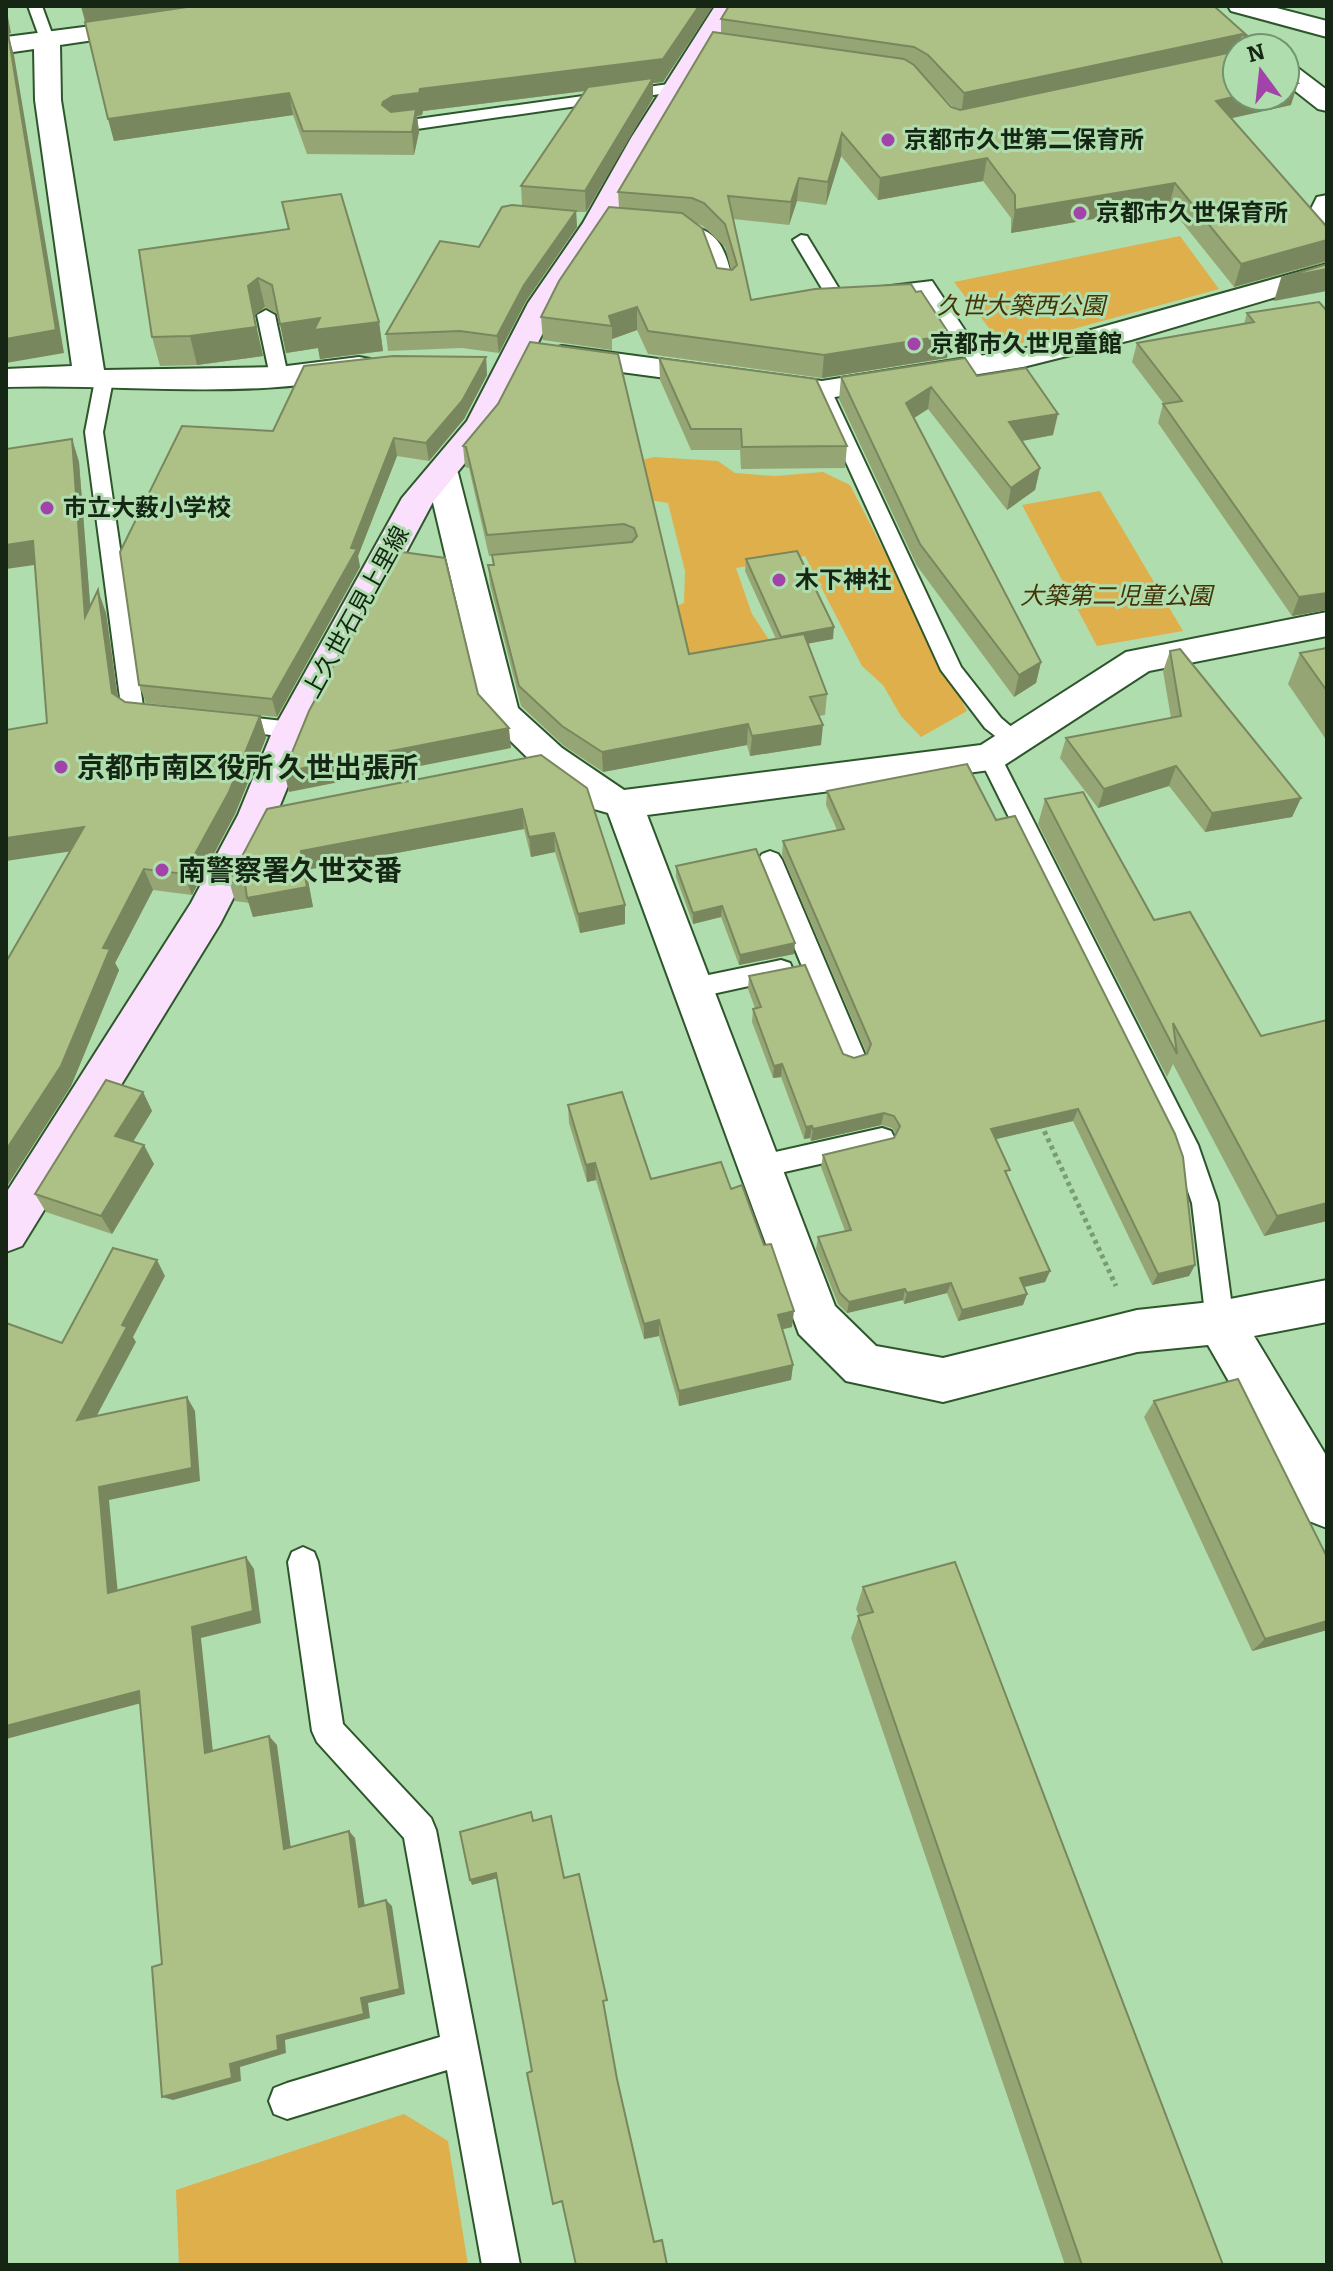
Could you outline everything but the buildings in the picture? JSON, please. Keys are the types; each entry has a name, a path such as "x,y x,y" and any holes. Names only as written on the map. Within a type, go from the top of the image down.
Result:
{"main road":[{"name":"上久世石見上里線","path":"6,1232 206,913 257,815 292,730 419,498 481,424 543,303 597,223 676,88 710,47 727,6"}],"street":[{"path":"1233,17 1327,29"},
{"path":"6,45 170,22"},
{"path":"47,39 48,100 97,377"},
{"path":"1301,83 1327,103"},
{"path":"1327,203 1321,217 1327,226"},
{"path":"475,361 516,358 822,390 979,365 1120,334 1327,273"},
{"path":"6,378 279,376 395,362"},
{"path":"442,473 472,567 501,714 549,757 608,799 624,804 1003,749 1139,661 1327,624"},
{"path":"503,766 549,757"},
{"path":"624,804 762,1166 816,1319 863,1366 943,1380 1137,1331 1220,1322 1327,1301"},
{"path":"257,815 303,805"},
{"path":"1220,1322 1327,1504"}],"lane":[{"path":"35,6 47,39"},
{"path":"396,127 676,88"},
{"path":"656,226 703,233 715,243 725,286"},
{"path":"801,240 836,298 926,285 979,365"},
{"path":"266,315 279,376"},
{"path":"97,377 94,432 133,713 181,718"},
{"path":"822,390 952,670 993,723 1185,1145 1205,1203 1220,1322"},
{"path":"212,721 292,730"},
{"path":"770,860 853,1058"},
{"path":"694,988 811,963"},
{"path":"762,1166 882,1139"},
{"path":"303,1562 328,1731 419,1830 501,2265"},
{"path":"287,2101 461,2048"}],"path":[{"path":"1037,1116 1137,1331"}],"green space":[{"name":"久世大築西公園","path":"1180,236 1219,289 1015,345 998,340 954,282"},
{"path":"654,457 718,461 735,473 775,476 823,472 850,485 967,711 921,737 901,716 883,685 862,666 805,556 736,568 752,614 779,655 718,664 663,645 653,615 684,603 685,571 668,503 630,497 610,467"},
{"name":"大築第二児童公園","path":"1100,491 1183,631 1097,646 1022,505"},
{"path":"404,2114 448,2141 468,2265 179,2265 176,2190"}],"place":[{"name":"京都市久世第二保育所","path":"888,140"},
{"name":"京都市久世保育所","path":"1080,213"},
{"name":"京都市久世児童館","path":"914,344"},
{"name":"市立大薮小学校","path":"47,508"},
{"name":"木下神社","path":"779,580"},
{"name":"京都市南区役所 久世出張所","path":"61,767"},
{"name":"南警察署久世交番","path":"162,870"}]}
